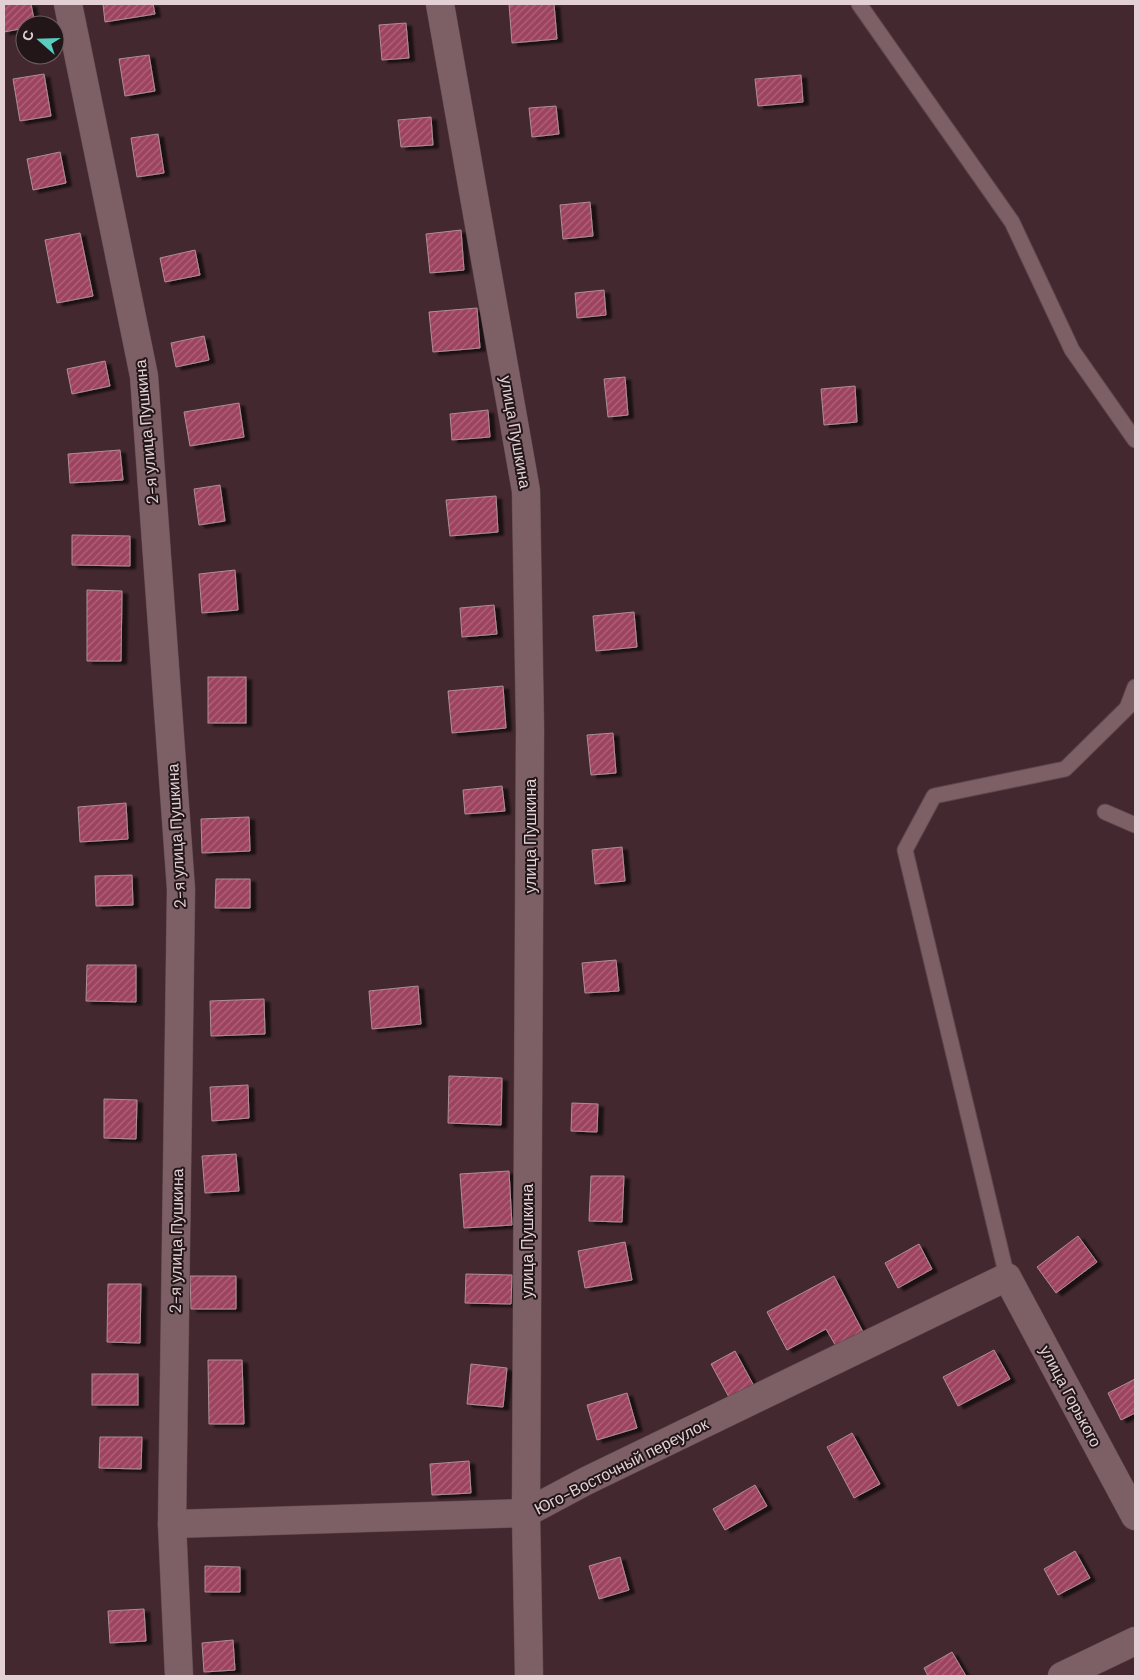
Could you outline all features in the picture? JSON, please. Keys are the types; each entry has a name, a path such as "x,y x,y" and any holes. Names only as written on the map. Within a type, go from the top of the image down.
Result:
{"street":[{"name":"2-я улица Пушкина","path":"68,4 144,376 181,889 172,1524 179,1676"},
{"name":"улица Пушкина","path":"440,4 526,491 530,739 526,1514 529,1676"},
{"name":"Юго-Восточный переулок","path":"172,1524 526,1514 586,1480 1007,1277"},
{"name":"улица Горького","path":"1007,1277 1135,1516"},
{"path":"1062,1676 1135,1641"}],"lane":[{"path":"859,4 1012,222 1072,350 1135,440"},
{"path":"1007,1277 905,850 934,796 1065,769 1126,708 1135,687"},
{"path":"1106,812 1135,825"}],"building":[{"path":"4,4 31,4 33,15 15,15 15,30 4,32"},
{"path":"103,4 153,4 155,14 105,22"},
{"path":"509,4 554,4 557,39 512,43"},
{"path":"406,23 409,58 382,60 379,25"},
{"path":"149,55 155,91 125,96 119,59"},
{"path":"44,74 51,116 20,121 13,79"},
{"path":"801,75 803,102 758,106 755,79"},
{"path":"556,106 559,134 532,137 529,108"},
{"path":"431,117 433,145 401,147 398,120"},
{"path":"158,134 164,173 137,177 131,138"},
{"path":"60,152 66,183 33,190 27,159"},
{"path":"590,202 593,236 563,239 560,205"},
{"path":"461,230 464,270 430,273 426,234"},
{"path":"80,233 93,296 57,303 45,240"},
{"path":"195,250 200,275 165,282 160,258"},
{"path":"604,290 606,315 577,318 575,293"},
{"path":"477,308 480,348 433,352 429,312"},
{"path":"204,336 209,360 176,367 171,343"},
{"path":"105,361 110,386 72,394 67,369"},
{"path":"625,377 628,415 608,417 604,379"},
{"path":"855,386 857,422 824,425 821,389"},
{"path":"239,403 244,437 190,446 184,412"},
{"path":"488,410 490,437 452,440 450,414"},
{"path":"120,450 123,480 70,483 68,454"},
{"path":"220,485 225,521 199,525 194,489"},
{"path":"496,496 498,532 450,536 446,500"},
{"path":"72,535 130,536 130,566 72,565"},
{"path":"235,570 238,610 202,613 199,574"},
{"path":"87,590 122,591 121,661 87,661"},
{"path":"494,605 497,634 462,637 460,608"},
{"path":"634,612 637,647 596,651 593,616"},
{"path":"208,677 246,677 246,723 208,723"},
{"path":"503,686 506,728 452,733 448,691"},
{"path":"613,733 616,773 591,775 587,735"},
{"path":"502,786 505,811 465,814 463,790"},
{"path":"126,803 128,839 80,842 78,807"},
{"path":"249,817 250,851 202,853 201,819"},
{"path":"622,847 625,881 595,884 592,850"},
{"path":"132,875 133,905 96,906 95,876"},
{"path":"216,879 250,879 250,908 215,908"},
{"path":"616,960 619,991 585,993 582,963"},
{"path":"87,965 136,965 136,1002 86,1001"},
{"path":"418,986 421,1024 372,1029 369,991"},
{"path":"264,999 265,1034 211,1036 210,1001"},
{"path":"449,1076 502,1078 501,1125 448,1123"},
{"path":"248,1085 249,1118 212,1121 210,1087"},
{"path":"104,1099 137,1100 136,1139 104,1138"},
{"path":"572,1103 598,1104 597,1132 571,1131"},
{"path":"236,1154 239,1191 205,1193 202,1156"},
{"path":"509,1171 512,1225 464,1228 460,1174"},
{"path":"591,1176 624,1176 622,1222 589,1221"},
{"path":"1078,1236 1097,1262 1056,1293 1037,1267"},
{"path":"625,1242 632,1280 585,1288 578,1251"},
{"path":"919,1244 932,1269 898,1288 885,1263"},
{"path":"466,1274 512,1275 511,1304 465,1303"},
{"path":"190,1276 236,1276 236,1309 191,1309"},
{"path":"834,1276 864,1334 837,1348 826,1329 787,1350 767,1312"},
{"path":"108,1284 141,1284 140,1343 107,1342"},
{"path":"994,1350 1010,1379 958,1406 943,1377"},
{"path":"735,1351 754,1386 730,1399 711,1364"},
{"path":"208,1360 242,1360 244,1424 209,1424"},
{"path":"471,1364 507,1368 503,1407 467,1404"},
{"path":"92,1374 138,1374 138,1405 92,1405"},
{"path":"1135,1379 1135,1413 1121,1420 1108,1393"},
{"path":"627,1393 637,1428 597,1440 587,1405"},
{"path":"852,1433 880,1484 854,1498 827,1447"},
{"path":"100,1437 142,1437 141,1469 99,1468"},
{"path":"469,1461 471,1493 432,1495 430,1464"},
{"path":"755,1485 767,1506 725,1530 713,1509"},
{"path":"1075,1551 1090,1578 1058,1595 1044,1569"},
{"path":"620,1557 629,1590 599,1599 589,1566"},
{"path":"205,1566 240,1567 240,1592 205,1592"},
{"path":"144,1609 146,1641 110,1643 108,1611"},
{"path":"233,1640 235,1670 204,1672 202,1643"},
{"path":"952,1652 966,1676 928,1676 924,1668"}]}
